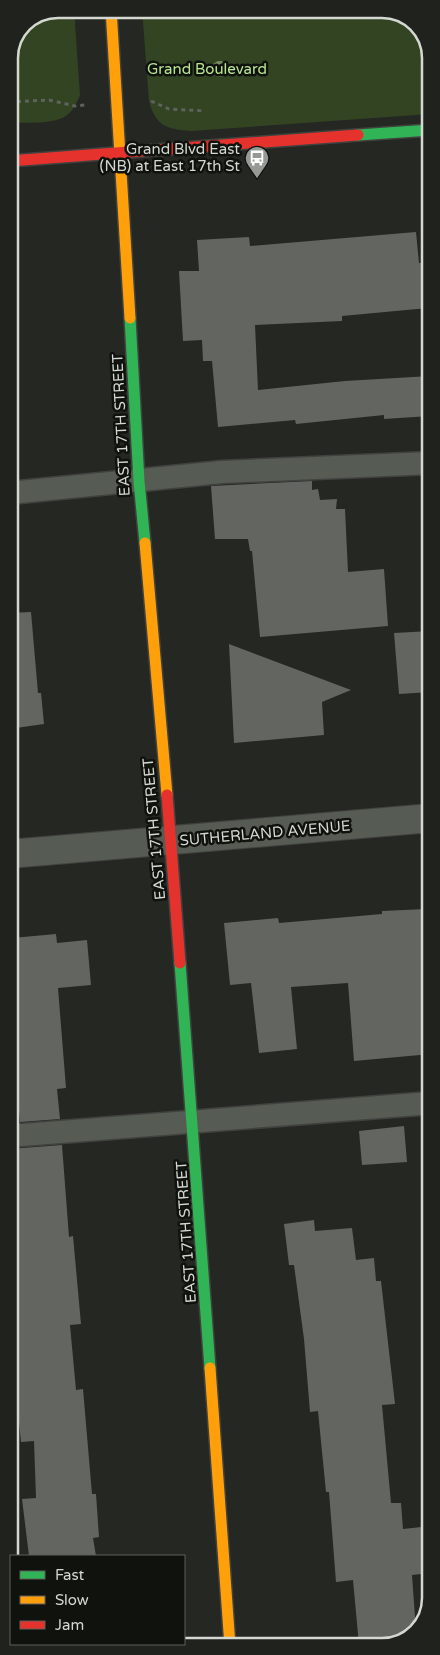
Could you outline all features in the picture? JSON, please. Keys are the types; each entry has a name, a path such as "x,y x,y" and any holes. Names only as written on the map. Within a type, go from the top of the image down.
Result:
{"street":[{"name":"EAST 17TH STREET","path":"112,18 139,481 171,841 193,1122 229,1638"},
{"path":"18,160 422,131"},
{"name":"SUTHERLAND AVENUE","path":"18,853 422,819"}],"lane":[{"path":"18,492 222,472 422,463"},
{"path":"18,1135 422,1104"}],"path":[{"path":"18,102 49,100 75,106"}],"green space":[{"path":"50,18 75,18 80,95 67,115 48,122 18,123 18,50 24,35 35,24"},
{"name":"Grand Boulevard","path":"143,18 390,18 405,24 412,31 422,50 422,115 191,131 163,125 155,116 149,101"}],"building":[{"path":"416,232 419,263 422,263 422,309 342,316 342,321 255,325 258,390 345,381 422,376 422,417 384,419 384,415 296,424 295,420 218,427 212,361 203,361 202,340 183,341 179,271 199,271 197,240 249,237 250,246"},
{"path":"312,481 312,490 318,489 320,500 337,499 336,509 345,509 348,572 384,569 388,626 260,637 252,551 250,551 248,539 215,539 211,486"},
{"path":"31,612 38,693 41,693 44,724 18,728 18,613"},
{"path":"422,631 422,693 399,694 394,633"},
{"path":"229,644 351,690 322,702 324,735 234,743"},
{"path":"422,909 422,1055 354,1061 348,983 291,987 297,1049 259,1053 251,983 230,985 224,923 278,918 279,923 382,914 382,911"},
{"path":"56,934 57,943 87,940 91,985 58,988 66,1088 57,1089 60,1119 20,1122 18,1098 18,937"},
{"path":"404,1126 407,1162 362,1165 359,1131"},
{"path":"62,1145 69,1237 73,1236 81,1324 70,1325 76,1390 83,1389 92,1494 96,1494 99,1537 93,1538 96,1555 29,1555 22,1499 36,1498 34,1441 21,1442 18,1411 18,1148"},
{"path":"314,1220 315,1231 352,1228 356,1260 374,1258 376,1281 381,1281 395,1404 382,1405 391,1503 401,1503 403,1529 422,1527 422,1574 412,1575 415,1620 402,1632 390,1637 358,1638 353,1580 336,1582 329,1492 326,1492 318,1411 310,1412 304,1339 294,1265 289,1265 284,1224"}],"traffic: fast":[{"path":"358,135 422,131"},
{"path":"130,318 139,481 145,543"},
{"path":"180,963 210,1368"}],"traffic: slow":[{"path":"112,18 130,318"},
{"path":"145,543 167,795"},
{"path":"210,1368 229,1638"}],"traffic: jam":[{"path":"18,160 358,135"},
{"path":"167,795 180,963"}],"place":[{"name":"Grand Blvd East (NB) at East 17th St","path":"257,179"}]}
